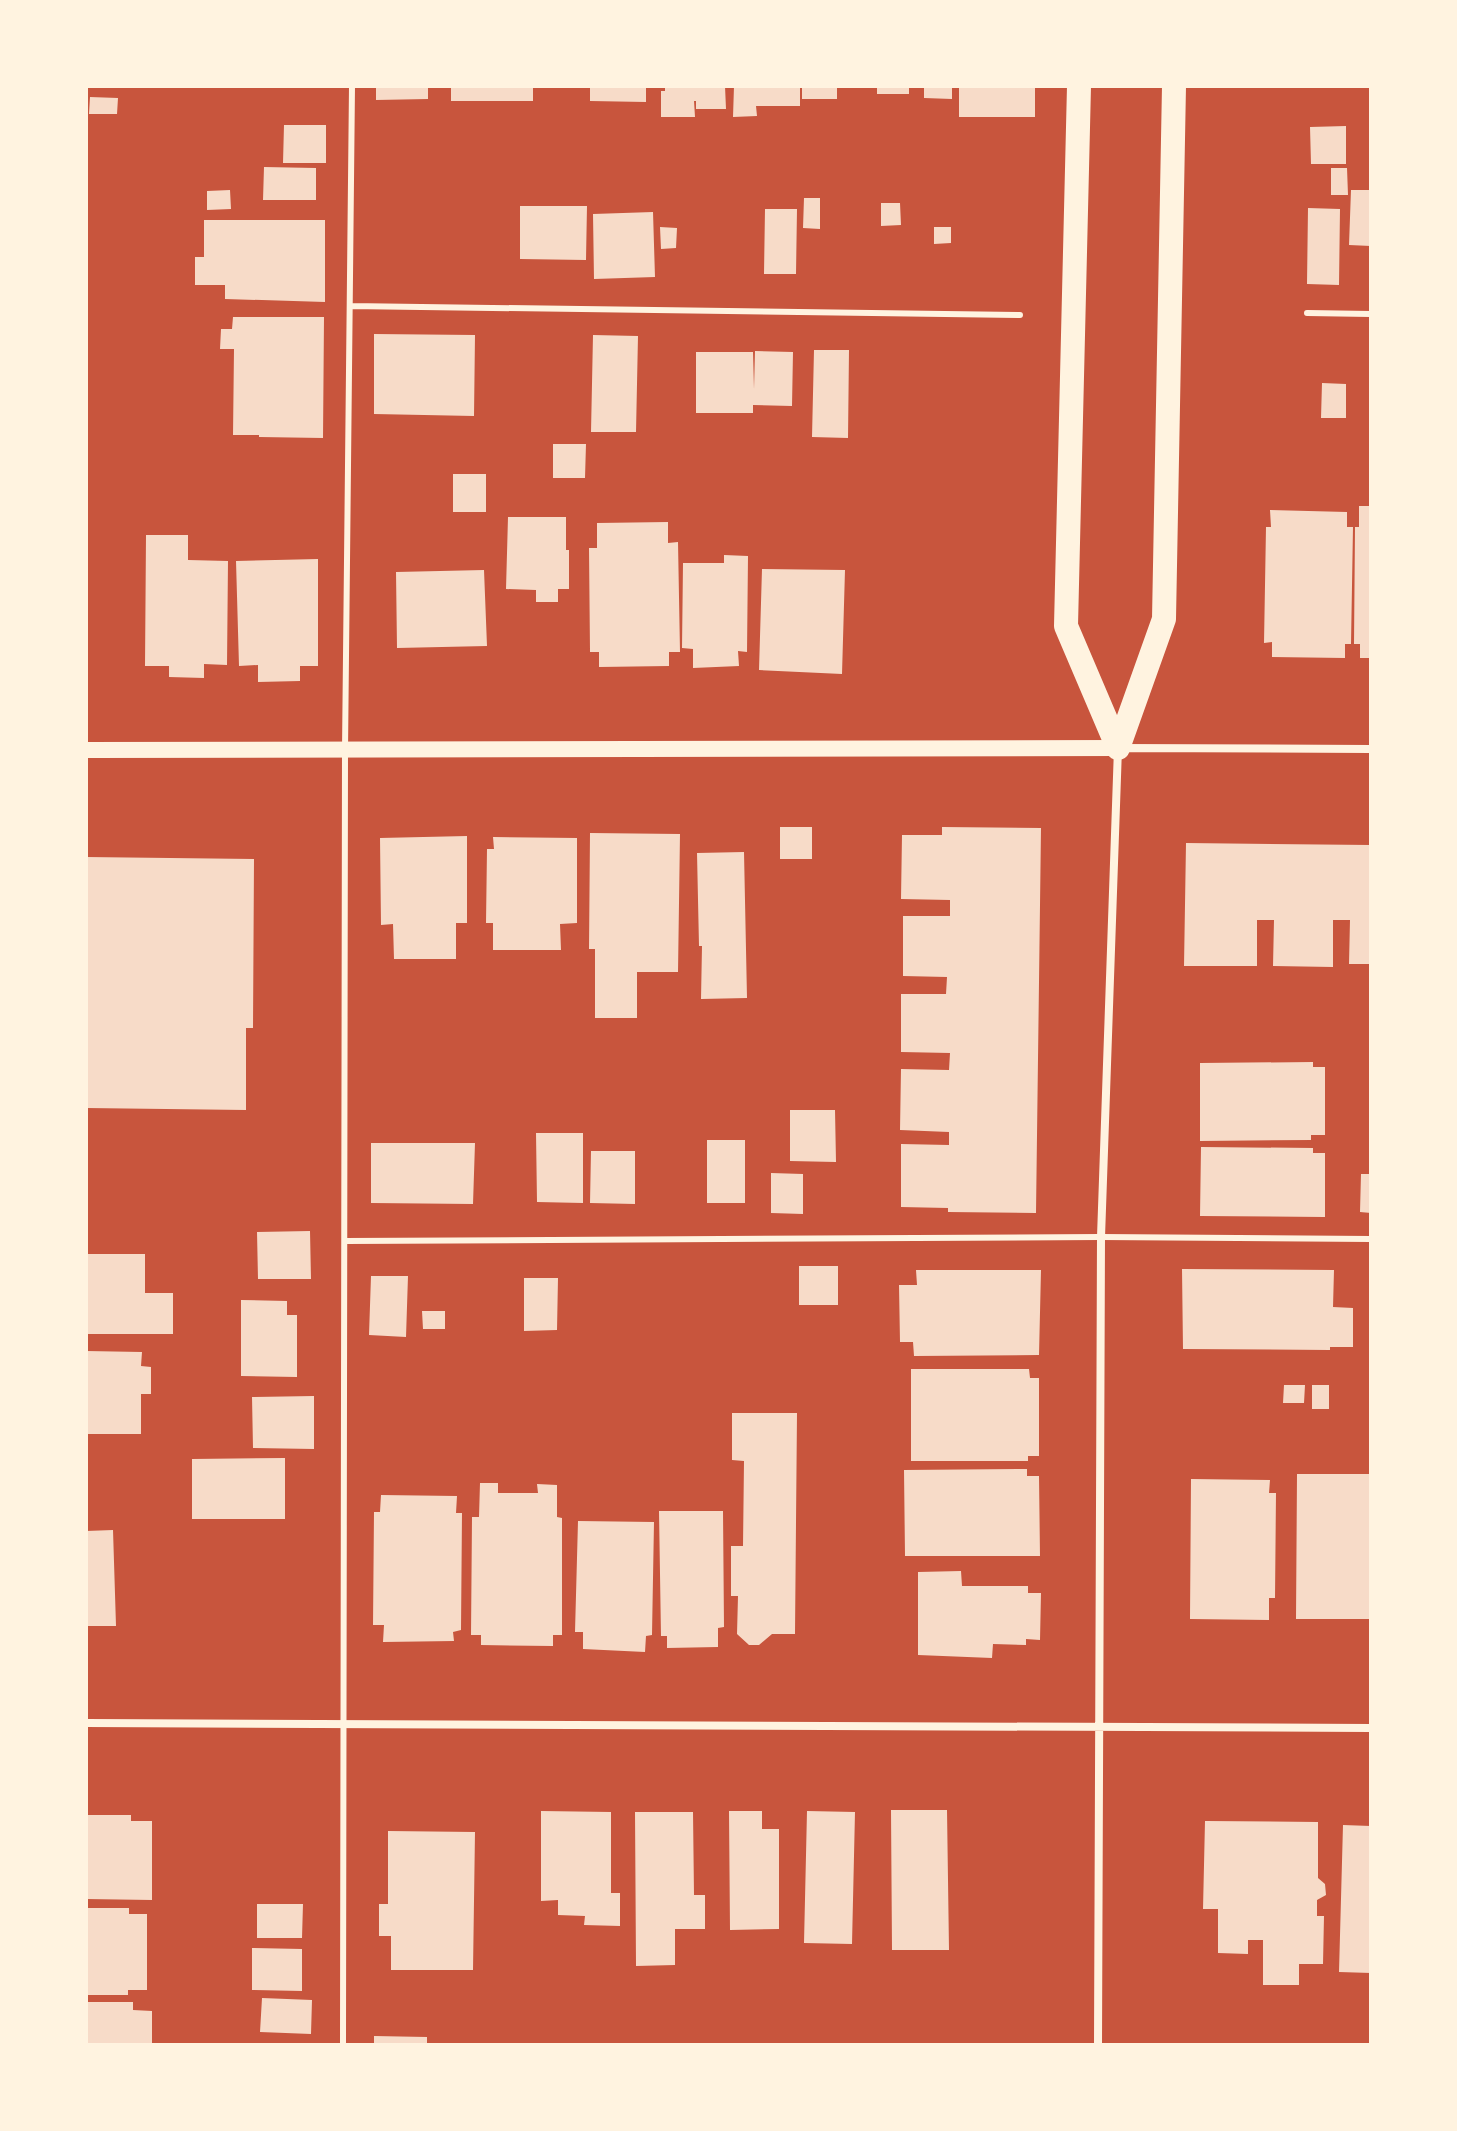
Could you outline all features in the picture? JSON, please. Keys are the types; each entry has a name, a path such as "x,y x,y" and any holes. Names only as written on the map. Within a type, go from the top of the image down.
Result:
{"highway":[{"path":"1079,86 1066,626 1118,748"},
{"path":"1118,748 1164,619 1174,86"}],"main road":[{"path":"86,750 1118,748"}],"street":[{"path":"1098,2045 1101,1237 1118,748 1371,749"},
{"path":"86,1723 1371,1728"}],"lane":[{"path":"343,2045 345,751 352,86"},
{"path":"350,306 1020,315"},
{"path":"1307,313 1371,314"},
{"path":"345,1241 1101,1237 1371,1239"}],"building":[{"path":"376,86 428,86 428,99 376,100"},
{"path":"451,86 533,86 533,101 451,101"},
{"path":"590,86 646,86 646,102 590,101"},
{"path":"665,86 725,86 726,109 696,109 694,101 695,117 661,117 661,91 665,91"},
{"path":"734,86 800,86 800,106 756,106 757,116 733,117"},
{"path":"802,86 837,86 837,99 802,99"},
{"path":"877,86 909,86 909,94 877,94"},
{"path":"924,86 952,86 952,99 924,98"},
{"path":"959,86 1035,86 1035,117 959,117"},
{"path":"90,97 118,98 117,114 89,114"},
{"path":"284,125 326,125 326,163 283,163"},
{"path":"1346,126 1346,164 1311,164 1310,127"},
{"path":"264,167 316,168 316,200 263,200"},
{"path":"1331,168 1347,168 1348,195 1331,195"},
{"path":"230,190 231,209 207,210 207,191"},
{"path":"1351,190 1371,190 1371,246 1349,245"},
{"path":"804,198 820,198 820,229 803,228"},
{"path":"881,203 900,203 901,225 881,226"},
{"path":"520,206 587,206 586,260 520,259"},
{"path":"1308,208 1340,209 1339,285 1307,284"},
{"path":"765,209 797,209 796,274 764,274"},
{"path":"653,212 655,277 594,279 593,214"},
{"path":"204,220 325,220 325,302 225,299 225,285 195,285 195,257 204,257"},
{"path":"660,227 677,228 676,248 661,249"},
{"path":"934,227 951,227 951,243 934,244"},
{"path":"233,317 324,317 323,438 233,435 234,349 220,349 221,329 232,329"},
{"path":"374,334 475,335 474,416 374,414"},
{"path":"593,335 638,336 636,432 591,432"},
{"path":"814,350 849,350 848,438 812,437"},
{"path":"755,351 793,352 792,406 753,405 753,413 696,413 696,352 753,352 754,389"},
{"path":"1322,383 1346,384 1346,418 1321,418"},
{"path":"553,444 586,444 585,478 553,478"},
{"path":"453,474 486,474 486,512 453,512"},
{"path":"1359,506 1371,506 1371,658 1360,658 1360,644 1354,644 1355,527 1359,527"},
{"path":"1270,510 1347,512 1347,527 1353,527 1351,644 1345,644 1345,658 1272,657 1272,642 1264,643 1266,527 1271,527"},
{"path":"508,517 566,517 569,589 558,589 558,602 536,602 536,590 506,589"},
{"path":"668,522 668,543 678,542 680,652 669,652 669,666 599,667 599,652 590,652 589,548 597,548 597,523"},
{"path":"146,535 188,535 188,560 228,561 227,665 204,664 204,678 169,677 169,666 145,666"},
{"path":"724,555 748,556 747,652 738,651 739,666 693,668 693,649 682,648 683,563 724,563"},
{"path":"318,559 318,666 300,666 300,681 258,682 258,665 239,666 236,561"},
{"path":"762,569 845,570 842,674 759,670"},
{"path":"484,570 487,646 397,648 396,572"},
{"path":"780,827 812,827 812,859 780,859"},
{"path":"942,827 1041,828 1036,1213 948,1212 948,1208 901,1207 901,1144 949,1145 949,1132 900,1130 901,1069 949,1070 950,1053 901,1052 901,994 946,994 947,977 903,976 903,916 950,916 950,900 901,899 902,835 942,835"},
{"path":"590,833 680,834 678,972 637,972 637,1018 595,1018 595,949 589,949"},
{"path":"467,836 467,923 456,923 456,959 394,959 393,924 381,925 380,838"},
{"path":"493,837 577,838 577,923 560,924 561,950 493,950 493,923 486,923 487,849 494,849"},
{"path":"1186,843 1371,845 1371,964 1349,964 1350,920 1333,920 1333,967 1273,966 1274,920 1257,920 1257,966 1184,966"},
{"path":"744,852 747,998 701,999 702,946 699,946 697,853"},
{"path":"86,857 254,859 253,1028 246,1028 246,1110 86,1108"},
{"path":"1313,1062 1313,1067 1325,1067 1325,1135 1311,1135 1311,1140 1200,1141 1200,1063"},
{"path":"790,1110 835,1110 836,1162 790,1161"},
{"path":"536,1133 583,1133 583,1203 537,1202"},
{"path":"707,1140 745,1140 745,1203 707,1203"},
{"path":"371,1143 475,1143 473,1204 371,1203"},
{"path":"1201,1147 1313,1148 1313,1153 1325,1153 1325,1217 1200,1216"},
{"path":"591,1151 635,1151 635,1204 590,1203"},
{"path":"771,1173 803,1174 803,1214 771,1213"},
{"path":"1361,1174 1371,1174 1371,1213 1360,1212"},
{"path":"310,1231 311,1279 258,1279 257,1232"},
{"path":"86,1254 145,1254 145,1293 173,1293 173,1334 86,1334"},
{"path":"799,1266 838,1266 838,1305 799,1305"},
{"path":"1182,1269 1334,1270 1333,1307 1353,1308 1353,1347 1330,1347 1330,1350 1183,1349"},
{"path":"916,1270 1041,1270 1039,1355 914,1356 913,1342 900,1342 899,1285 917,1285"},
{"path":"371,1276 408,1276 406,1337 369,1335"},
{"path":"524,1278 558,1278 557,1330 524,1331"},
{"path":"241,1300 287,1301 287,1315 297,1315 297,1377 241,1376"},
{"path":"422,1311 445,1311 445,1329 423,1329"},
{"path":"86,1351 142,1352 141,1366 151,1367 151,1394 141,1394 141,1434 86,1434"},
{"path":"911,1369 1029,1369 1030,1378 1039,1378 1039,1456 1028,1456 1028,1461 911,1461"},
{"path":"1284,1385 1305,1385 1304,1403 1283,1403"},
{"path":"1312,1385 1329,1385 1329,1409 1312,1409"},
{"path":"314,1396 314,1449 253,1448 252,1397"},
{"path":"732,1413 797,1413 795,1634 772,1634 759,1645 749,1645 737,1634 738,1596 731,1596 731,1546 743,1546 744,1461 732,1460"},
{"path":"285,1458 285,1519 192,1519 192,1459"},
{"path":"1027,1469 1027,1476 1039,1476 1040,1556 905,1556 904,1470"},
{"path":"1297,1474 1371,1474 1371,1619 1296,1619"},
{"path":"1191,1479 1270,1480 1269,1493 1276,1493 1275,1598 1269,1598 1269,1620 1190,1619"},
{"path":"480,1483 498,1483 498,1493 538,1493 537,1484 557,1485 557,1517 562,1518 562,1635 553,1635 553,1646 481,1645 481,1635 471,1635 472,1517 479,1517"},
{"path":"381,1495 457,1496 456,1513 462,1513 461,1630 453,1632 454,1641 383,1642 384,1625 373,1625 374,1512 380,1512"},
{"path":"659,1511 723,1511 724,1627 718,1628 718,1647 667,1648 667,1636 661,1636"},
{"path":"578,1521 654,1522 652,1635 646,1636 645,1652 583,1649 583,1632 575,1632"},
{"path":"113,1530 116,1626 86,1626 86,1531"},
{"path":"961,1571 962,1586 1028,1586 1028,1593 1041,1593 1040,1640 1026,1639 1026,1645 993,1644 992,1658 918,1655 918,1572"},
{"path":"891,1810 947,1810 949,1950 892,1950"},
{"path":"541,1811 611,1812 611,1893 620,1893 620,1926 584,1925 585,1916 558,1915 558,1900 541,1901"},
{"path":"729,1811 762,1811 762,1829 779,1829 779,1929 730,1930"},
{"path":"807,1811 855,1812 852,1944 804,1943"},
{"path":"635,1812 693,1812 694,1895 705,1895 705,1929 675,1929 675,1965 636,1966"},
{"path":"86,1815 131,1815 131,1821 152,1821 152,1900 86,1899"},
{"path":"1205,1821 1318,1822 1318,1878 1325,1884 1326,1895 1317,1900 1317,1916 1324,1916 1323,1964 1299,1964 1299,1985 1263,1985 1263,1940 1248,1940 1248,1954 1218,1953 1218,1909 1203,1909"},
{"path":"1343,1825 1371,1826 1371,1973 1339,1972"},
{"path":"388,1831 475,1832 473,1970 391,1970 391,1936 379,1936 379,1904 388,1904"},
{"path":"257,1904 303,1904 302,1938 257,1938"},
{"path":"86,1908 129,1908 129,1914 147,1914 147,1990 128,1990 128,1995 86,1995"},
{"path":"252,1948 302,1949 302,1991 252,1990"},
{"path":"262,1998 312,2000 311,2034 260,2032"},
{"path":"86,2002 133,2002 133,2010 152,2011 152,2045 86,2045"},
{"path":"374,2036 427,2037 427,2045 374,2045"}]}
